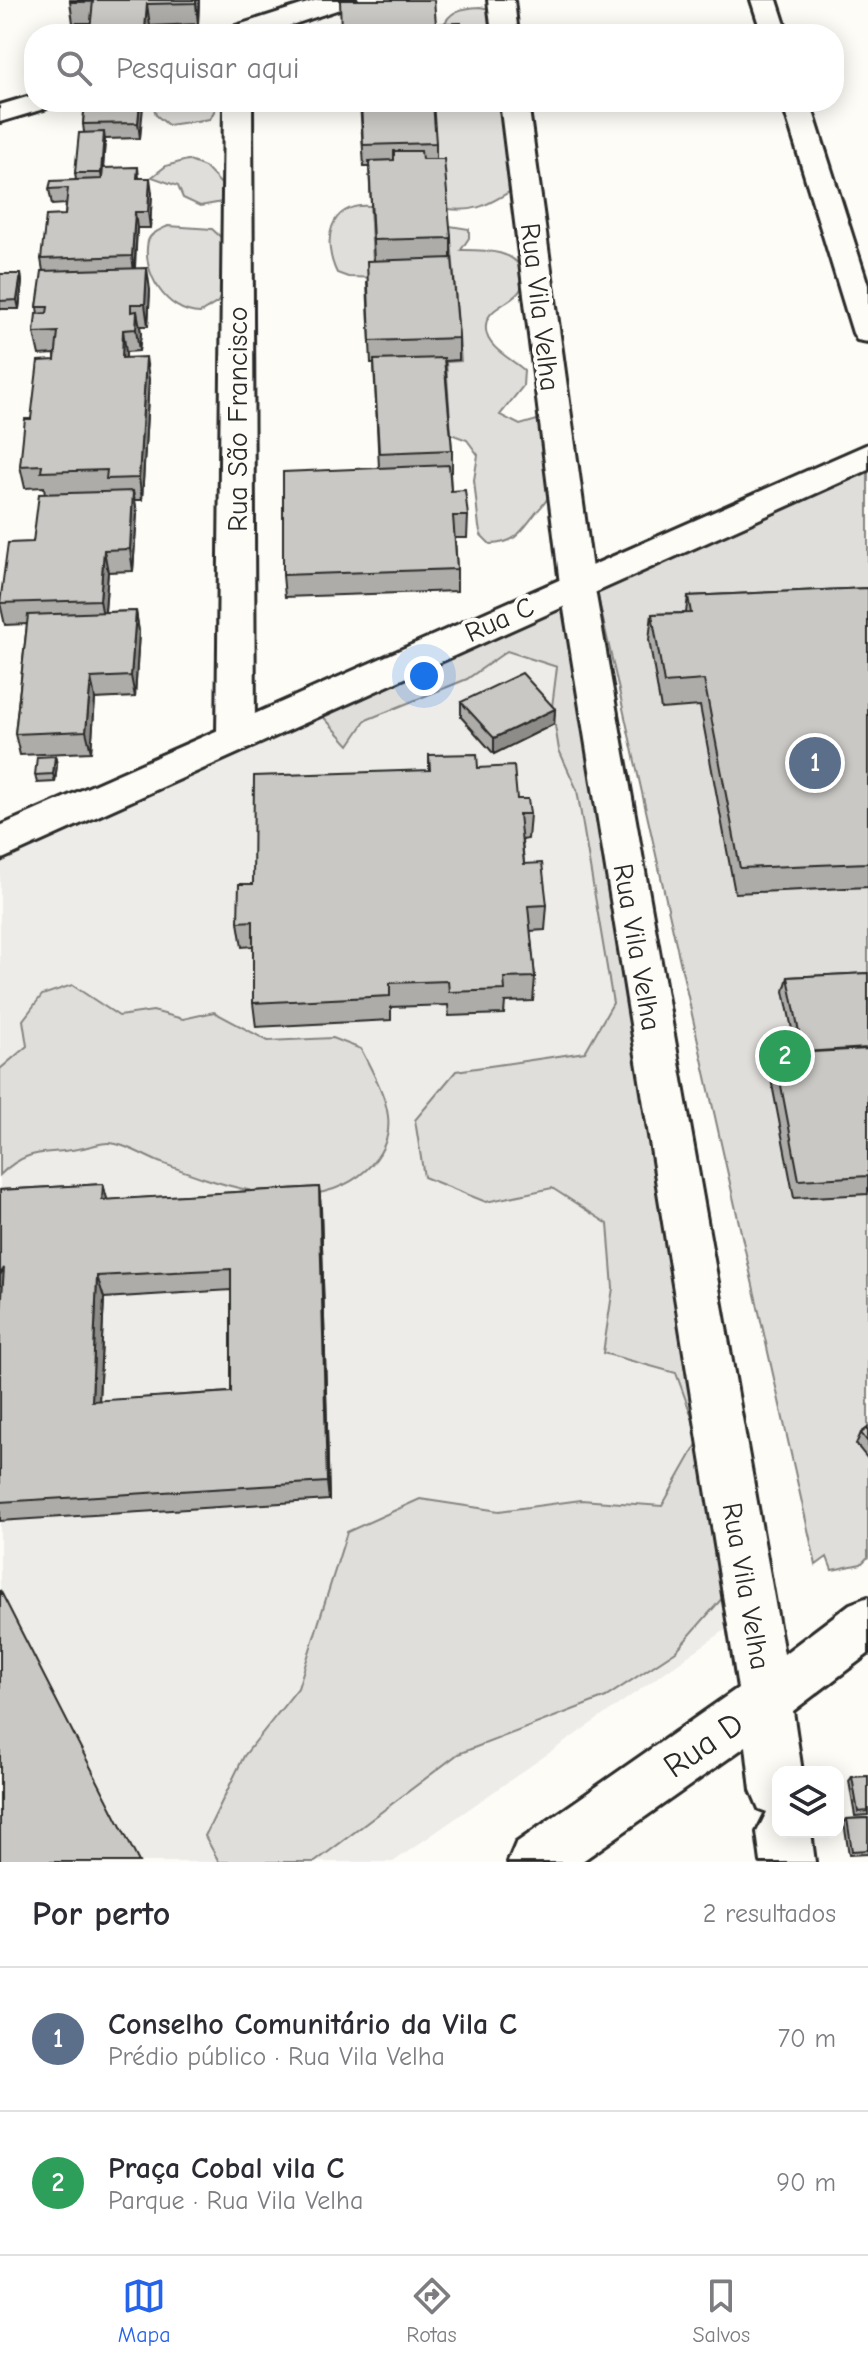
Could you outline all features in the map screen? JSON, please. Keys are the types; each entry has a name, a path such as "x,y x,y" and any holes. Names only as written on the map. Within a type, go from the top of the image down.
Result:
{"street":[{"path":"253,24 343,0"},
{"path":"501,0 504,24"},
{"path":"764,0 772,24"},
{"path":"0,114 24,106"},
{"name":"Rua São Francisco","path":"236,737 238,112"},
{"name":"Rua Vila Velha","path":"515,112 577,584 775,1766"},
{"path":"799,112 868,333"},
{"name":"Rua C","path":"0,844 868,456"},
{"name":"Rua D","path":"535,1862 766,1700 868,1622"},
{"path":"785,1838 788,1862"}],"shaded area":[{"path":"468,8 499,11 504,24 445,24 457,11"},
{"path":"155,112 214,112 210,119 168,125"},
{"path":"433,112 507,114 521,186 479,207 448,209 436,166"},
{"path":"187,160 205,167 226,189 222,202 200,206 183,198 178,186 152,177 166,166"},
{"path":"370,206 373,262 384,278 348,277 337,273 330,249 332,227 345,211"},
{"path":"168,226 212,229 224,240 222,293 218,302 200,313 177,306 152,277 148,265 148,241"},
{"path":"450,226 469,229 469,238 461,250 489,251 508,256 521,268 523,277 518,293 488,317 486,330 495,348 524,370 523,386 500,415 520,425 544,418 549,494 521,531 506,542 490,544 481,535 474,480 478,455 467,440 451,434 446,362 461,361"},
{"path":"868,463 868,1557 861,1564 832,1570 827,1557 816,1565 595,584"},
{"path":"565,599 700,1439 676,1373 603,1353 613,1288 608,1224 552,1188 486,1202 424,1177 415,1120 456,1071 585,1052 613,1003 577,790 559,750 552,707 557,667 507,651 467,679 366,720 349,745 317,710"},
{"path":"559,602 731,1626 393,1862 0,1862 0,858"},
{"path":"72,985 119,1016 153,1011 183,1019 214,1012 268,1041 333,1038 361,1049 377,1080 387,1111 386,1141 379,1155 366,1170 344,1185 319,1193 292,1195 264,1193 209,1180 108,1143 28,1156 0,1175 0,1069 27,1046 23,1020 42,995"},
{"path":"700,1439 725,1595 676,1651 606,1697 458,1754 315,1862 219,1862 205,1836 244,1756 298,1688 347,1532 420,1499 499,1511 581,1500 662,1506"}],"building":[{"path":"70,0 196,0 196,3 147,4 145,24 91,24 93,1"},
{"path":"340,0 434,0 436,24 341,24"},
{"path":"84,112 139,112 138,123 83,124"},
{"path":"361,112 434,112 436,143 363,145"},
{"path":"104,132 101,173 75,173 79,133"},
{"path":"394,151 421,151 422,159 444,159 451,238 373,240 369,161 394,160"},
{"path":"138,167 137,178 150,178 148,212 135,212 132,256 41,259 46,216 65,215 68,188 49,189 51,181 102,179 103,168"},
{"path":"452,258 459,338 370,341 367,261"},
{"path":"147,268 145,304 131,304 131,312 137,311 136,329 123,330 122,358 146,357 139,478 106,479 107,470 41,472 42,465 20,466 25,419 31,419 38,361 55,360 58,332 34,333 36,314 47,313 48,307 37,307 42,271"},
{"path":"0,274 21,274 17,300 0,301"},
{"path":"444,358 452,450 379,453 374,360"},
{"path":"449,465 451,491 465,490 468,516 453,516 457,569 283,575 283,472"},
{"path":"133,491 130,549 104,550 100,600 0,603 8,543 33,542 39,494"},
{"path":"868,588 868,863 740,868 704,680 664,683 652,614 691,613 688,596"},
{"path":"136,611 131,676 91,678 86,731 15,734 28,615"},
{"path":"522,673 555,709 494,738 461,702"},
{"path":"477,754 478,768 514,766 517,799 528,799 530,814 519,814 524,864 542,863 547,905 528,906 535,977 504,978 505,990 449,992 448,981 390,983 390,996 253,1003 253,921 238,922 239,884 253,884 254,776 430,770 429,755"},
{"path":"55,756 53,774 35,775 37,757"},
{"path":"868,973 868,1048 803,1052 788,977"},
{"path":"868,1049 868,1176 799,1180 775,1054"},
{"path":"103,1184 102,1200 319,1187 327,1482 0,1502 0,1325 4,1268 0,1275 0,1190","holes":["231,1269 231,1392 92,1401 97,1276"]},
{"path":"868,1428 868,1442 861,1433"},
{"path":"0,1590 139,1862 0,1862"},
{"path":"868,1776 868,1811 858,1812 852,1777"},
{"path":"868,1818 868,1850 852,1851 847,1819"}],"place":[{"name":"Conselho Comunitário da Vila C","path":"815,763"},
{"name":"Praça Cobal vila C","path":"785,1056"}]}
